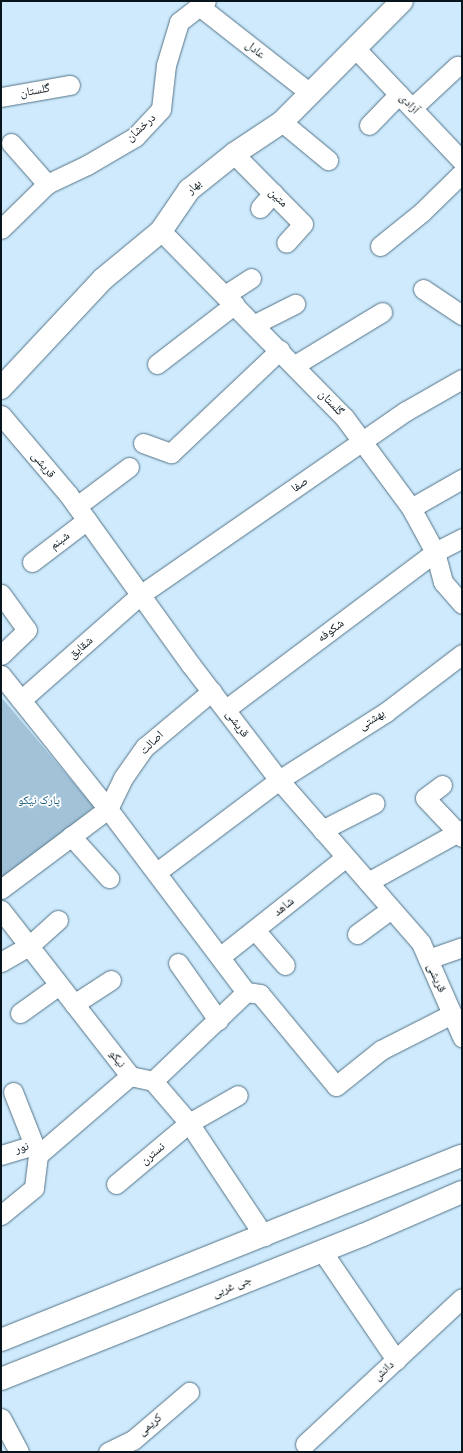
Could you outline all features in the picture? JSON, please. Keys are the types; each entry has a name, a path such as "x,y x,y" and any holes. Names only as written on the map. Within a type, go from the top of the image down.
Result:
{"main road":[{"name":"بهار","path":"1,388 103,279 161,231 188,190 234,154 282,122 355,48 394,2"},
{"path":"1,1340 462,1156"},
{"name":"جی غربی","path":"1,1380 322,1251 462,1192"}],"street":[{"name":"عادل","path":"203,4 310,94"},
{"name":"درخشان","path":"1,229 47,184 87,165 134,137 161,109 166,65 179,22 203,4"},
{"name":"آزادی","path":"355,48 462,161"},
{"path":"369,125 457,66"},
{"name":"گلستان","path":"1,97 70,85"},
{"path":"282,122 328,160"},
{"path":"11,143 47,184"},
{"name":"متین","path":"234,154 303,224 286,243"},
{"path":"380,246 422,212 462,173"},
{"path":"260,208 273,193"},
{"name":"گلستان","path":"161,231 255,324 344,417 411,508 435,552 443,582 462,604"},
{"path":"157,364 230,299 251,278"},
{"path":"423,289 462,315"},
{"path":"255,324 296,304"},
{"path":"295,365 382,312"},
{"path":"143,443 171,452 280,350"},
{"name":"صفا","path":"140,595 406,411 460,386"},
{"name":"قریشی","path":"1,416 82,513 140,595 279,780 421,943 462,1037"},
{"name":"شبنم","path":"32,562 129,467"},
{"path":"411,508 462,479"},
{"name":"شکوفه","path":"226,709 435,552 462,538"},
{"path":"1,594 27,630 1,654"},
{"name":"شقایق","path":"21,700 140,595"},
{"name":"بهشتی","path":"157,872 279,780 386,712 462,654"},
{"path":"1,675 108,808 221,956 246,992 260,994 336,1086 381,1050 452,1014"},
{"name":"اصالت","path":"108,808 123,778 145,747 212,690"},
{"path":"368,882 460,833 425,798 442,785"},
{"path":"322,830 375,802"},
{"path":"1,889 108,808"},
{"path":"71,836 109,878"},
{"name":"شاهد","path":"221,956 346,857"},
{"path":"357,934 391,909"},
{"name":"نیکو","path":"1,910 130,1076 153,1081"},
{"path":"1,962 29,946 58,920"},
{"path":"255,930 286,965"},
{"path":"428,958 462,947"},
{"path":"178,963 218,1020"},
{"path":"74,1004 111,980"},
{"path":"20,1013 59,985"},
{"path":"246,992 153,1081 189,1123 264,1236"},
{"path":"36,1150 130,1076"},
{"path":"1,1215 34,1188 36,1150 13,1092"},
{"name":"نسترن","path":"116,1184 189,1123 238,1095"},
{"name":"نور","path":"1,1155 36,1150"},
{"path":"322,1251 396,1360"},
{"name":"دانش","path":"305,1444 462,1298"},
{"name":"کریمی","path":"108,1452 139,1446 189,1392"},
{"path":"1,1418 19,1452"}],"green space":[{"name":"پارک نیکو","path":"1,697 94,807 1,882"}]}
